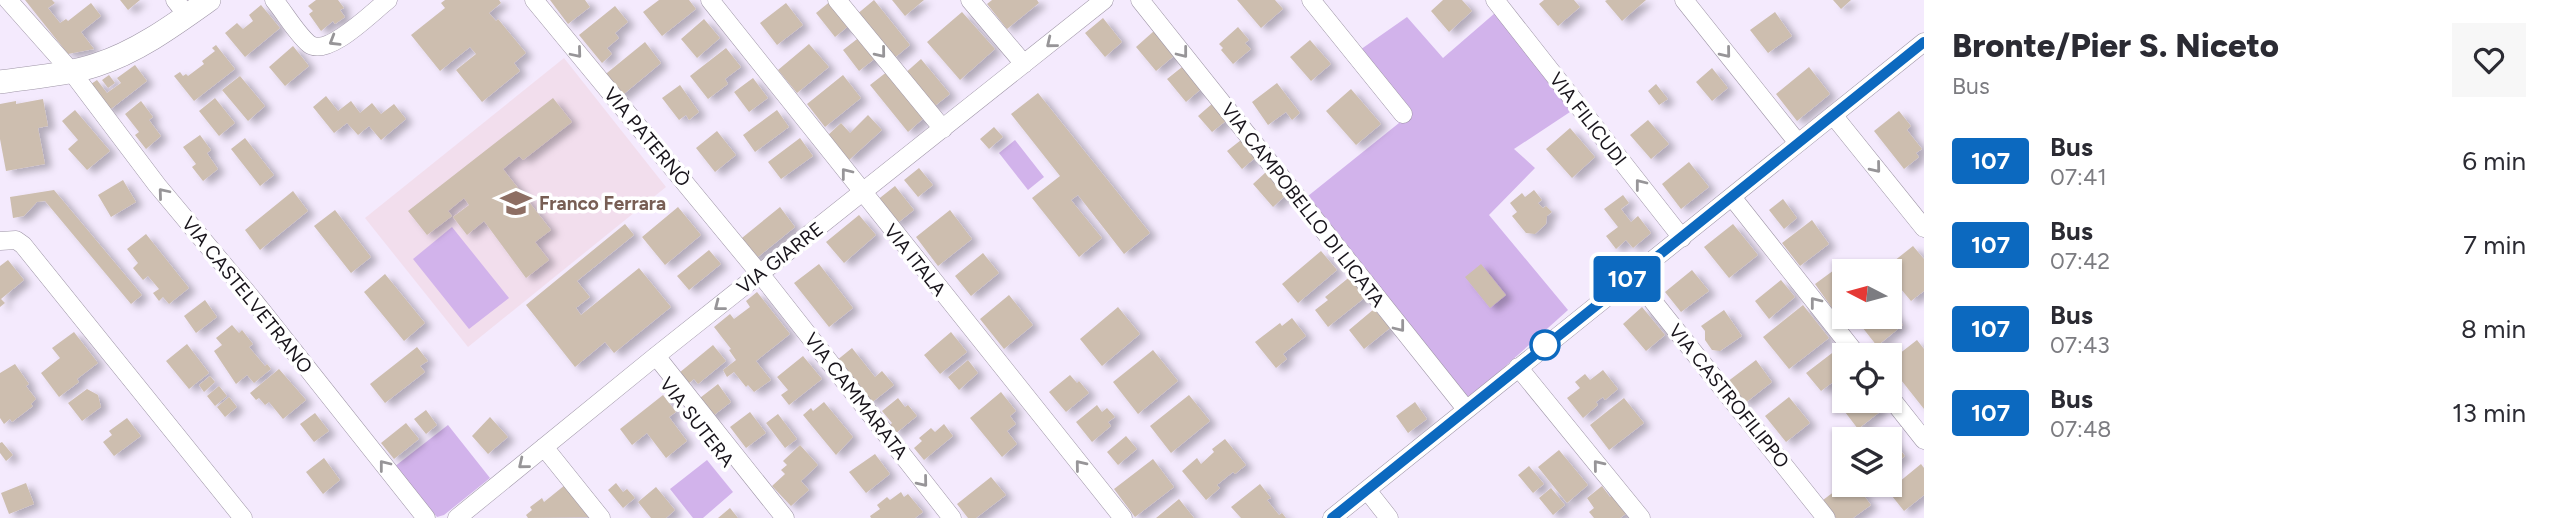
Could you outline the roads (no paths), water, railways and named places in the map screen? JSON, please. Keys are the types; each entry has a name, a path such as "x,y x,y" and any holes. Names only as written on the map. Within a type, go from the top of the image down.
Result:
{"main road":[{"path":"0,82 97,65 126,52 181,8 209,0"}],"street":[{"name":"VIA CASTELVETRANO","path":"8,0 71,71 156,185 254,301 426,518"},
{"path":"274,0 310,44 324,47 333,44 388,0"},
{"name":"VIA PATERNÒ","path":"534,0 760,274"},
{"name":"VIA ITALA","path":"710,0 1123,518"},
{"path":"837,0 943,129"},
{"path":"970,0 1024,64"},
{"name":"VIA GIARRE","path":"457,518 1104,0"},
{"name":"VIA CAMPOBELLO DI LICATA","path":"1140,0 1466,409"},
{"path":"1311,0 1403,114"},
{"name":"VIA FILICUDI","path":"1495,0 1682,238"},
{"path":"1684,0 1798,143"},
{"path":"1332,518 1924,42"},
{"path":"1833,115 1924,228"},
{"path":"1732,197 1848,343"},
{"path":"0,241 11,239 23,245 243,518"},
{"name":"VIA CAMMARATA","path":"760,274 952,518"},
{"name":"VIA CASTROFILIPPO","path":"1632,275 1826,518"},
{"path":"653,359 785,518"},
{"name":"VIA SUTERA","path":"653,359 773,518"},
{"path":"1518,367 1641,518"},
{"path":"1902,412 1924,440"},
{"path":"544,447 601,518"},
{"path":"1367,490 1389,518"}],"place":[{"name":"Franco Ferrara","path":"516,203"}]}
